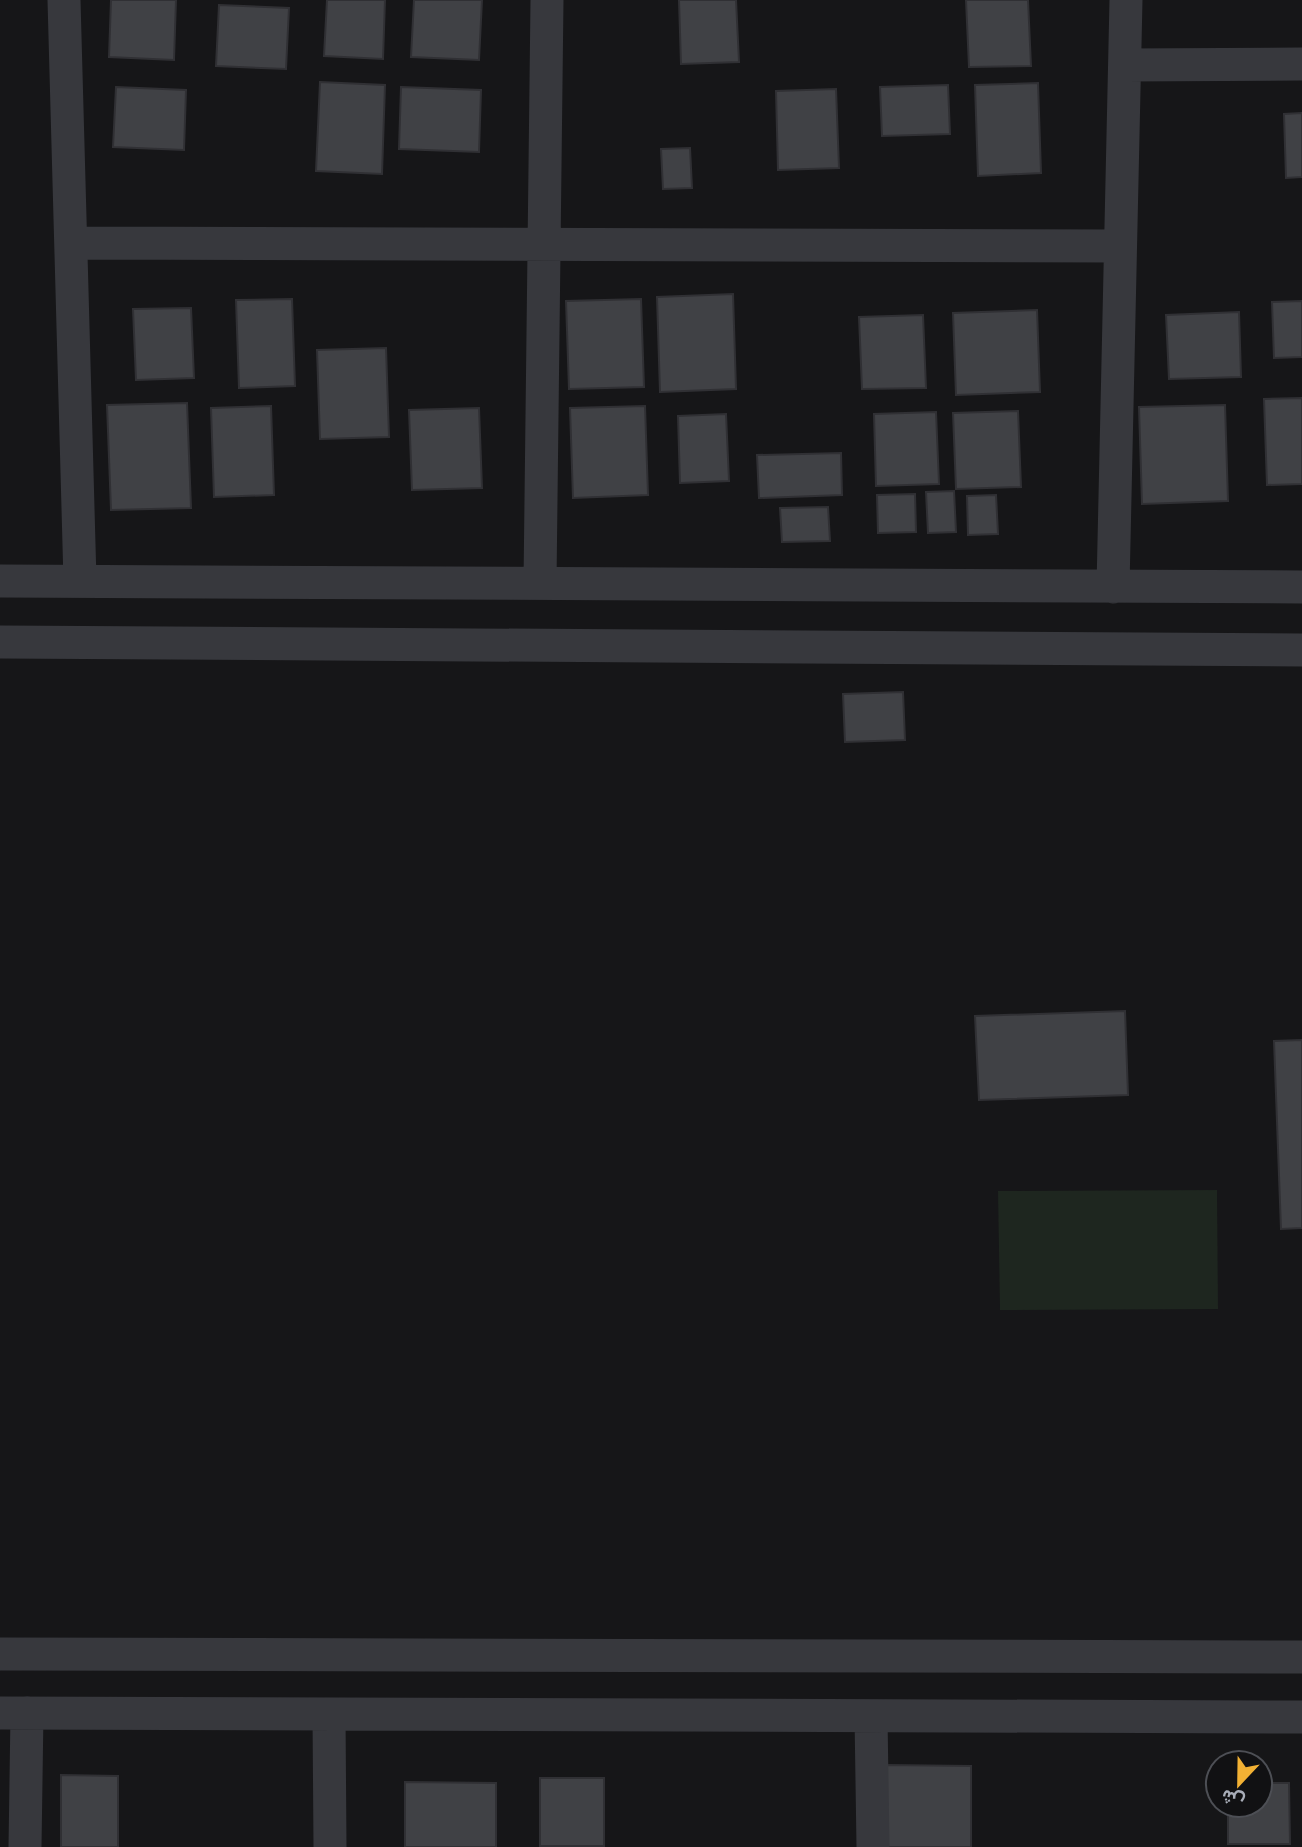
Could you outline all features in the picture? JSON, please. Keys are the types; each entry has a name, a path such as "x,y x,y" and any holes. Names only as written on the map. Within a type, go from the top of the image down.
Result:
{"street":[{"path":"64,0 80,581"},
{"path":"540,583 547,0"},
{"path":"1113,587 1126,0"},
{"path":"1125,65 1302,64"},
{"path":"71,243 1121,246"},
{"path":"0,581 1302,587"},
{"path":"0,642 1302,650"},
{"path":"0,1654 1302,1657"},
{"path":"25,1847 14,1713 1302,1717"},
{"path":"329,1714 330,1847"},
{"path":"871,1716 873,1847"}],"shaded area":[{"path":"1217,1190 1218,1309 1000,1310 998,1191"}],"building":[{"path":"111,0 176,0 174,60 109,57"},
{"path":"327,0 385,0 383,59 324,56"},
{"path":"414,0 482,0 479,60 411,57"},
{"path":"679,0 736,0 739,62 681,64"},
{"path":"966,0 1028,0 1031,66 969,67"},
{"path":"219,5 289,8 286,69 216,66"},
{"path":"320,82 385,85 382,174 316,171"},
{"path":"1038,83 1041,173 978,176 975,85"},
{"path":"948,85 950,134 882,136 880,87"},
{"path":"116,87 186,90 184,150 113,147"},
{"path":"401,87 481,90 479,152 399,149"},
{"path":"836,89 839,168 778,170 776,91"},
{"path":"1302,113 1302,177 1286,178 1284,114"},
{"path":"690,148 692,188 663,189 661,149"},
{"path":"733,294 736,389 660,392 657,297"},
{"path":"292,299 295,386 239,388 236,300"},
{"path":"641,299 644,387 569,389 566,301"},
{"path":"1302,301 1302,357 1274,358 1272,302"},
{"path":"191,308 194,378 136,380 133,309"},
{"path":"1037,310 1040,392 956,395 953,313"},
{"path":"1239,312 1241,377 1169,379 1166,315"},
{"path":"923,315 926,388 862,389 859,317"},
{"path":"386,348 389,437 320,439 317,350"},
{"path":"1302,398 1302,484 1267,485 1264,399"},
{"path":"187,403 191,508 111,510 107,405"},
{"path":"1225,405 1228,501 1142,504 1139,407"},
{"path":"271,406 274,495 214,497 211,408"},
{"path":"645,406 648,495 573,498 570,408"},
{"path":"479,408 482,488 412,490 409,410"},
{"path":"1018,411 1021,487 956,489 953,413"},
{"path":"936,412 939,484 876,486 874,414"},
{"path":"726,414 729,481 680,483 678,416"},
{"path":"841,453 842,495 759,498 757,455"},
{"path":"954,491 956,532 928,533 926,492"},
{"path":"915,494 916,532 878,533 877,495"},
{"path":"996,495 998,534 968,535 967,496"},
{"path":"828,507 830,541 782,542 780,508"},
{"path":"903,692 905,740 845,742 843,694"},
{"path":"1125,1011 1128,1095 979,1100 975,1016"},
{"path":"1302,1040 1302,1228 1281,1229 1274,1041"},
{"path":"886,1765 971,1766 971,1847 886,1847"},
{"path":"61,1775 118,1776 118,1847 61,1847"},
{"path":"540,1778 604,1778 604,1846 540,1846"},
{"path":"405,1782 496,1783 496,1847 405,1847"},
{"path":"1274,1783 1289,1783 1290,1844 1228,1844 1228,1819 1274,1819"}]}
